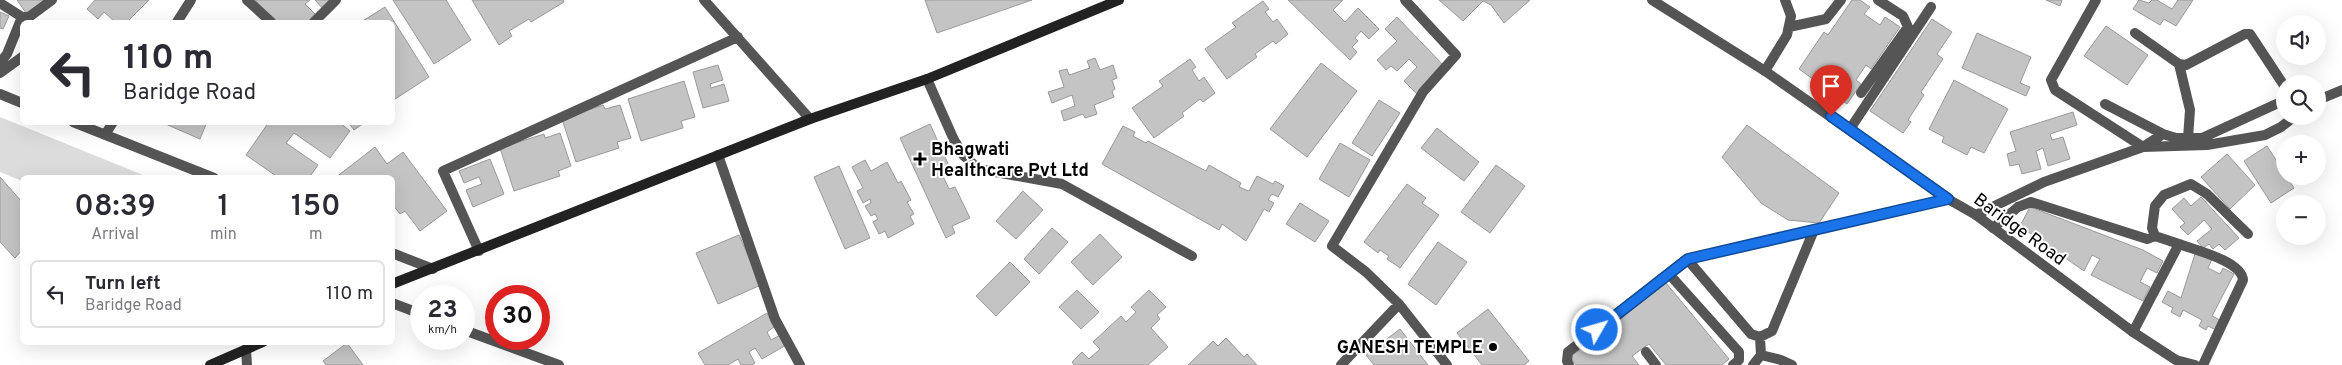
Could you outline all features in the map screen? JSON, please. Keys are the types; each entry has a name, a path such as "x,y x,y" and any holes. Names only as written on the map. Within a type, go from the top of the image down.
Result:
{"main road":[{"path":"395,283 810,119 927,79 1119,0"},
{"path":"210,365 257,345"}],"street":[{"path":"0,3 22,17 30,17 52,0"},
{"path":"178,20 191,0"},
{"path":"247,0 269,20"},
{"path":"316,20 336,0"},
{"path":"704,0 810,119"},
{"path":"1404,0 1456,55 1423,92 1332,246 1366,272 1399,304 1447,365"},
{"name":"Baridge Road","path":"1652,0 1765,71 1948,199 1976,215 2174,362 2195,365"},
{"path":"1765,71 1787,35 1791,16 1785,0"},
{"path":"1789,27 1826,19 1841,0"},
{"path":"1861,93 1908,26 1903,16 1878,0"},
{"path":"2096,0 2052,80 2055,90 2143,147 2207,145 2265,134 2283,125"},
{"path":"1850,129 1931,7"},
{"path":"0,63 7,54 20,22"},
{"path":"2135,33 2179,64 2186,65 2245,34 2250,34 2277,75"},
{"path":"479,250 443,171 738,37"},
{"path":"0,73 20,58"},
{"path":"2179,64 2190,110 2188,138"},
{"path":"927,79 954,140 964,156 979,169 1062,184 1192,256"},
{"path":"2326,97 2342,90"},
{"path":"0,94 20,101"},
{"path":"2105,104 2163,134 2176,138 2202,138 2276,105"},
{"path":"80,125 206,175"},
{"path":"105,135 111,125"},
{"path":"1976,215 2044,182 2143,147 2163,134"},
{"path":"718,155 775,319 800,365"},
{"path":"2155,236 2152,228 2155,206 2164,195 2191,184 2207,194 2248,234"},
{"path":"1569,365 1567,361 1568,352 1688,259 1948,199"},
{"path":"1993,228 2018,207 2031,202 2147,239 2155,236 2235,265 2243,274 2243,280 2204,365"},
{"path":"1688,259 1750,334 1760,337 1772,332 1814,230"},
{"path":"2133,332 2179,244"},
{"path":"395,253 433,269"},
{"path":"1669,274 1738,352 1739,360 1733,365"},
{"path":"395,304 410,310"},
{"path":"1341,365 1399,304"},
{"path":"475,334 559,365"},
{"path":"1753,365 1761,355 1760,337"},
{"path":"246,350 247,365"},
{"path":"1646,352 1656,365"},
{"path":"1761,355 1792,365"}],"shaded area":[{"path":"0,117 143,175 20,175 20,180 0,172"}],"building":[{"path":"17,0 45,0 26,13"},
{"path":"95,0 149,0 129,20 113,20 104,12 98,19 87,9"},
{"path":"255,0 310,0 305,4 316,15 310,20 274,20"},
{"path":"315,0 332,0 323,9"},
{"path":"393,0 446,0 471,40 434,64"},
{"path":"472,0 563,0 564,2 531,22 529,19 509,31 512,36 499,45"},
{"path":"925,0 1032,0 937,33"},
{"path":"1288,0 1343,0 1333,10 1345,22 1358,8 1379,29 1369,39 1361,31 1355,38 1358,41 1352,47 1357,52 1350,60"},
{"path":"1439,0 1530,0 1504,23 1491,5 1483,1 1463,21"},
{"path":"1852,0 1860,0 1870,7 1864,14 1880,25 1885,17 1900,27 1871,69 1866,65 1856,80 1861,84 1847,104 1833,94 1836,89 1820,78 1817,82 1799,69 1824,32 1828,35"},
{"path":"2046,0 2062,0 2060,6"},
{"path":"2139,0 2149,3 2152,0 2157,0 2172,9 2178,0 2193,0 2176,26 2164,19 2160,25 2133,9"},
{"path":"1263,1 1269,9 1265,12 1273,22 1277,19 1288,34 1276,44 1273,41 1255,54 1257,57 1227,79 1205,49 1236,27 1232,23"},
{"path":"385,7 393,20 364,20"},
{"path":"0,12 9,16 3,29 0,28"},
{"path":"1397,17 1445,67 1417,94 1404,81 1417,67 1409,59 1397,71 1391,66 1386,70 1377,60 1397,41 1385,29"},
{"path":"1932,19 1952,32 1937,54 1943,59 1921,92 1924,95 1908,120 1911,122 1903,133 1870,111"},
{"path":"395,23 429,77 395,99"},
{"path":"2106,26 2148,55 2127,85 2084,56"},
{"path":"1977,33 2031,57 2020,83 2030,87 2026,96 1962,68"},
{"path":"1095,58 1100,70 1113,65 1117,78 1112,80 1115,89 1112,91 1114,97 1094,105 1097,114 1085,118 1083,114 1064,121 1061,111 1075,106 1072,95 1052,103 1048,92 1064,87 1059,71 1067,69 1069,75 1090,68 1087,61"},
{"path":"1190,59 1196,67 1192,70 1199,81 1204,77 1215,93 1203,102 1200,99 1182,113 1184,116 1154,138 1132,108 1163,86 1159,81"},
{"path":"1321,63 1357,91 1307,157 1270,129"},
{"path":"718,65 723,80 710,84 711,88 724,84 729,101 703,108 693,72"},
{"path":"1954,80 2008,109 1984,153 1971,147 1967,155 1942,142 1944,137 1929,129"},
{"path":"684,81 695,117 681,121 683,128 641,141 628,99"},
{"path":"1379,100 1400,113 1372,156 1352,143"},
{"path":"603,105 605,109 620,105 631,138 617,142 619,148 576,162 562,119"},
{"path":"2073,112 2077,125 2050,134 2052,140 2063,137 2070,159 2048,166 2043,148 2036,151 2041,169 2022,174 2019,164 2010,166 2007,154 2016,151 2010,132"},
{"path":"930,124 951,170 942,174 949,189 955,187 970,218 952,226 955,233 946,238 900,138"},
{"path":"168,125 206,125 200,139"},
{"path":"267,125 343,125 350,131 330,158 294,133 286,143 318,165 311,175 275,175 246,155"},
{"path":"350,125 361,125 354,130"},
{"path":"1747,125 1839,193 1819,223 1788,220 1761,203 1722,157"},
{"path":"1123,126 1135,132 1133,136 1146,143 1148,141 1206,171 1209,165 1241,183 1239,187 1249,191 1257,176 1273,184 1275,181 1284,186 1278,197 1272,194 1268,200 1274,203 1269,212 1264,209 1246,241 1222,224 1219,230 1102,164"},
{"path":"1437,128 1479,162 1464,181 1421,148"},
{"path":"560,133 571,166 558,171 560,176 514,191 500,148 544,134 545,138"},
{"path":"1340,143 1370,160 1349,197 1319,179"},
{"path":"2267,146 2276,160 2276,185 2292,185 2294,188 2283,195 2276,195 2276,200 2271,203 2244,161"},
{"path":"375,147 387,164 403,152 447,211 420,231 405,211 400,214 395,208 395,175 339,175"},
{"path":"2227,154 2255,185 2230,209 2201,177"},
{"path":"490,159 504,194 473,207 466,190 482,184 479,177 464,183 459,171"},
{"path":"865,160 871,171 887,162 898,183 901,181 911,200 907,202 914,214 910,216 914,224 888,238 885,231 879,234 873,222 878,219 875,214 871,216 865,206 871,203 870,199 863,203 857,191 863,188 852,167"},
{"path":"1496,165 1525,186 1490,233 1461,212"},
{"path":"839,166 870,238 845,249 814,177"},
{"path":"0,177 20,200 20,252 15,258 0,242"},
{"path":"1407,184 1426,198 1422,203 1439,215 1400,268 1387,259 1389,256 1380,250 1378,253 1364,242"},
{"path":"1023,191 1043,210 1016,239 996,221"},
{"path":"2201,197 2239,238 2225,250 2219,244 2213,249 2209,244 2203,248 2197,241 2212,229 2204,220 2188,235 2180,227 2185,223 2172,209 2184,198 2191,206"},
{"path":"1300,203 1329,221 1315,242 1286,224"},
{"path":"2030,207 2143,250 2163,261 2157,273 2147,268 2140,282 2150,287 2143,301 2091,275 2100,259 2092,255 2084,271 2020,226"},
{"path":"1052,228 1068,242 1039,274 1024,259"},
{"path":"1100,234 1122,257 1093,285 1071,262"},
{"path":"739,235 761,285 718,304 696,253"},
{"path":"1438,242 1467,262 1436,305 1408,284"},
{"path":"2195,254 2212,259 2208,268 2220,274 2223,268 2234,274 2212,316 2220,320 2216,330 2208,326 2206,330 2199,326 2202,320 2183,310 2180,317 2171,312 2173,308 2162,302 2168,291 2181,298"},
{"path":"1010,262 1030,282 996,316 976,296"},
{"path":"1666,283 1729,359 1722,365 1666,365 1649,344 1632,356 1639,365 1576,365 1570,357"},
{"path":"1077,290 1099,312 1081,329 1059,307"},
{"path":"1149,290 1166,307 1157,315 1160,319 1151,328 1168,347 1148,365 1074,365 1072,362 1082,352 1089,359 1100,349 1093,342 1121,316 1126,322 1136,312 1131,307"},
{"name":"GANESH TEMPLE","path":"1488,309 1529,361 1524,365 1482,365 1457,333"},
{"path":"767,313 774,327 767,332 771,340 782,334 788,344 762,359 755,348 749,352 755,363 752,365 741,365 738,359 728,365 705,365 698,353"},
{"path":"1400,329 1428,365 1374,365 1366,355"},
{"path":"1226,338 1244,357 1247,354 1257,365 1188,365 1213,341 1218,346"},
{"path":"344,345 348,345 363,365 326,365 323,361"}],"place":[{"name":"Bhagwati Healthcare Pvt Ltd","path":"920,159"},
{"name":"GANESH TEMPLE","path":"1493,347"}],"route":[{"path":"1597,330 1688,259 1948,199 1831,116"}]}
